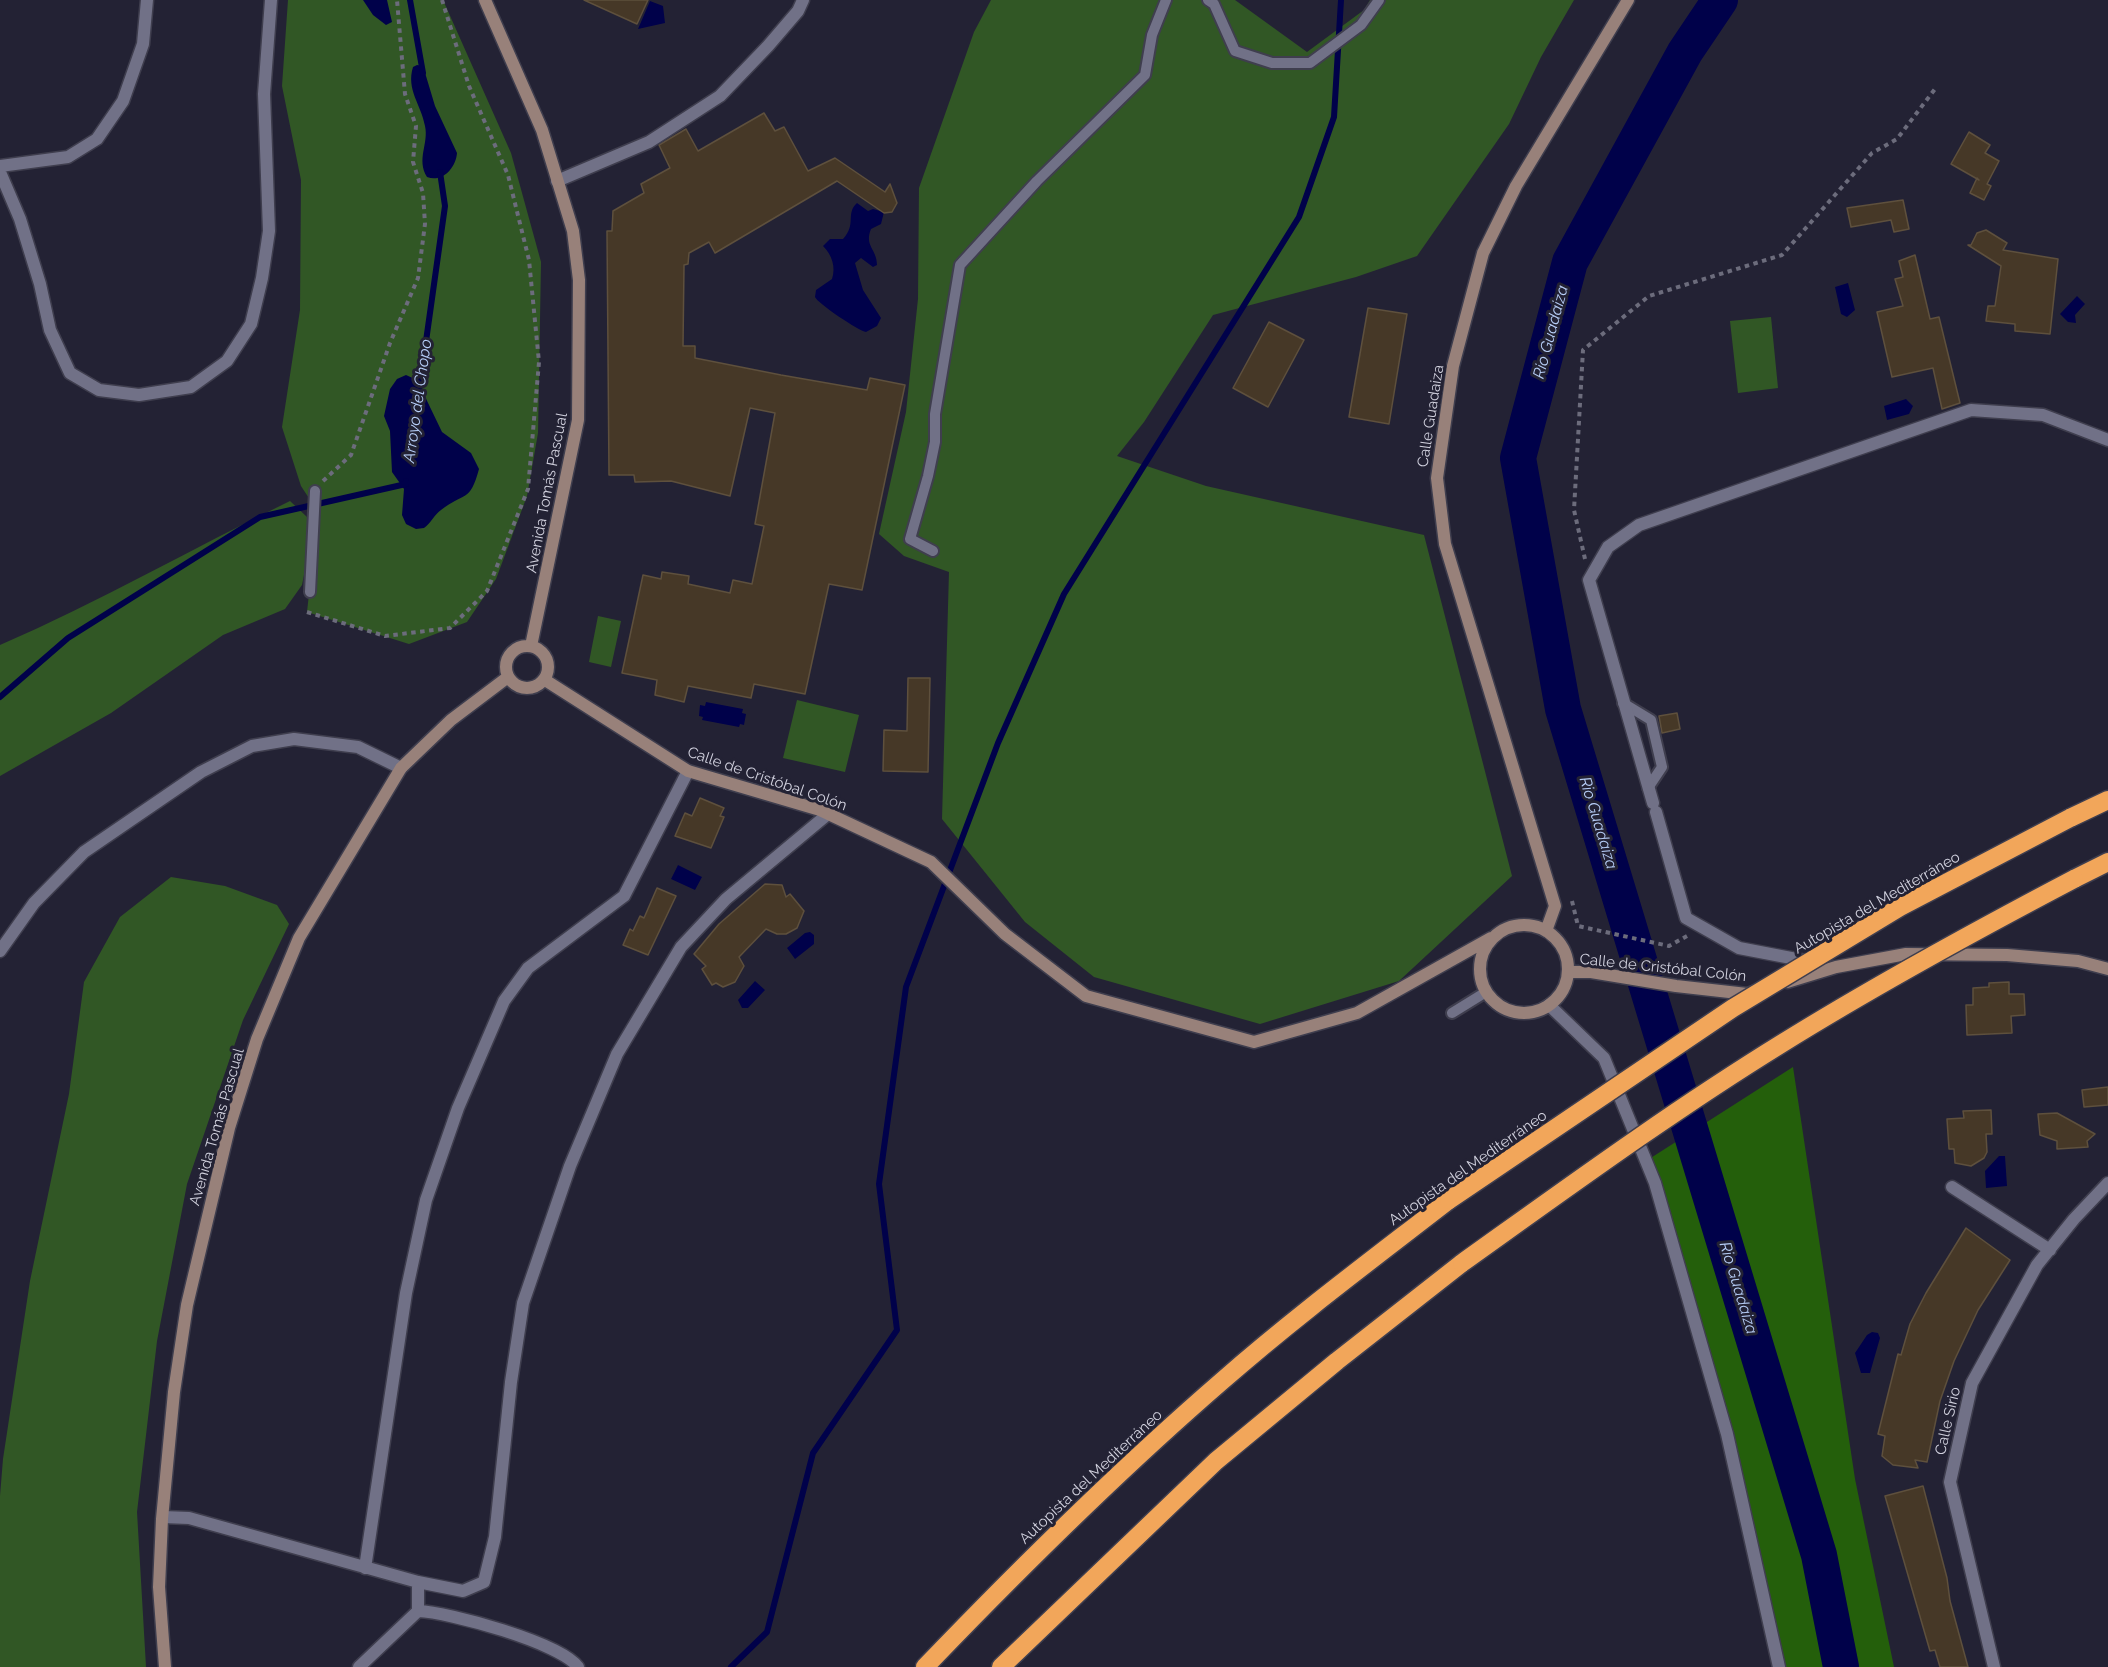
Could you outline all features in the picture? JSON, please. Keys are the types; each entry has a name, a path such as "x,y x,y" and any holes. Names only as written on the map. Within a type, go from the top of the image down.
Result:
{"highway":[{"name":"Autopista del Mediterráneo","path":"925,1667 1039,1549 1222,1381 1335,1288 1449,1200 1732,1008 1900,907 2108,800"},
{"path":"1002,1667 1216,1461 1337,1361 1462,1263 1611,1156 1780,1044 1941,949 2108,862"}],"street":[{"path":"0,166 68,157 97,139 123,101 143,44 147,0"},
{"path":"0,172 20,219 50,330 70,373 99,390 139,395 191,387 227,361 251,324 262,278 269,231 264,94 271,0"},
{"name":"Avenida Tomás Pascual","path":"485,0 542,130 573,231 579,280 578,420 531,646"},
{"path":"557,181 649,142 720,96 768,46 798,11 803,0"},
{"name":"Calle Guadaiza","path":"1546,931 1556,906 1445,544 1437,478 1454,366 1483,254 1516,186 1628,0"},
{"path":"1836,967 1739,948 1686,918 1589,580 1608,547 1639,525 1971,410 2043,415 2108,440"},
{"path":"524,646 531,646 538,649 547,659 548,674 545,680 533,688 525,689 518,687 508,677 506,664 512,652 524,646"},
{"name":"Avenida Tomás Pascual","path":"165,1667 159,1587 174,1392 187,1305 229,1128 257,1039 299,938 401,768 451,720 508,677"},
{"name":"Calle de Cristóbal Colón","path":"545,680 688,771 828,814 931,862 1005,934 1086,996 1254,1042 1357,1013 1491,938"},
{"path":"0,951 34,903 84,852 201,772 252,746 294,739 358,747 401,768"},
{"path":"365,1568 406,1293 426,1200 458,1108 504,1001 528,968 624,896 688,771"},
{"path":"163,1517 189,1518 365,1568 462,1591 484,1582 495,1538 511,1382 524,1303 570,1166 616,1054 681,947 726,899 828,814"},
{"path":"1517,926 1532,926 1546,931 1563,949 1568,972 1562,991 1549,1005 1536,1011 1515,1012 1495,1003 1486,992 1480,978 1483,950 1491,938 1503,930 1517,926"},
{"name":"Calle de Cristóbal Colón","path":"1568,972 1591,972 1676,986 1747,994 1836,967 1906,954 2007,955 2078,961 2108,969"},
{"path":"1549,1005 1604,1058 1655,1183 1727,1434 1779,1667"},
{"name":"Calle Sirio","path":"1994,1667 1950,1482 1972,1383 2037,1265 2108,1183"},
{"path":"1952,1187 2050,1250"},
{"path":"359,1667 418,1611 418,1582"},
{"path":"418,1611 457,1617 557,1650 573,1659 578,1667"}],"lane":[{"path":"933,551 910,539 928,476 934,442 935,414 960,265 1037,181 1145,75 1152,35 1166,0"},
{"path":"1208,0 1214,4 1235,51 1272,63 1310,63 1361,25 1379,0"},
{"path":"310,592 315,491"},
{"path":"1623,703 1651,720 1662,767 1648,788"},
{"path":"1452,1013 1486,992"}],"path":[{"path":"315,491 351,455 390,343 418,278 425,224 423,193 413,162 416,126 405,94 397,0"},
{"path":"307,612 385,636 450,628 488,591 528,489 539,362 529,260 508,175 469,86 442,0"},
{"path":"1589,580 1574,510 1583,350 1649,296 1782,255 1872,153 1897,139 1935,89"},
{"path":"1578,926 1669,946"}],"green space":[{"path":"288,0 443,0 511,153 541,262 538,433 527,496 496,579 467,622 409,644 307,612 318,512 301,486 282,427 300,310 301,180 282,86"},
{"path":"991,0 1235,0 1307,52 1364,10 1370,0 1574,0 1541,57 1509,124 1417,256 1356,277 1213,315 1144,422 1117,456 1206,486 1424,535 1512,876 1399,981 1260,1024 1094,977 1025,922 942,819 949,572 904,556 879,534 906,412 918,299 919,188 974,32"},
{"path":"1771,317 1778,388 1738,393 1730,321"},
{"path":"290,501 307,517 311,540 302,585 285,609 223,635 111,713 0,776 0,645 73,611"},
{"path":"598,616 621,621 611,667 589,662"},
{"path":"797,700 859,715 845,772 783,758"},
{"path":"171,877 225,886 277,905 289,924 243,1020 187,1184 157,1341 137,1512 146,1667 0,1667 0,1496 3,1459 30,1281 69,1094 84,982 120,917"},
{"path":"1793,1067 1855,1479 1894,1667 1779,1667 1727,1434 1646,1161"}],"water":[{"path":"363,0 387,0 392,22 386,25 373,15"},
{"path":"650,1 663,6 665,23 638,29"},
{"path":"423,66 435,106 457,153 451,169 438,178 427,177 424,170 425,126 411,83 413,67"},
{"path":"857,203 868,211 873,209 884,212 881,224 871,229 869,235 877,265 873,267 861,258 855,263 863,290 881,318 877,326 866,332 855,327 815,297 816,290 832,279 834,270 829,253 823,246 830,239 843,239 847,234 852,211"},
{"path":"1848,283 1855,310 1847,317 1841,314 1835,287"},
{"path":"2077,296 2085,304 2075,315 2076,323 2068,322 2060,314"},
{"path":"406,375 417,380 442,432 471,453 479,469 476,480 465,496 441,510 424,528 416,529 406,524 402,515 404,489 392,472 390,431 384,416 390,389 397,379"},
{"path":"1906,399 1913,406 1909,414 1887,420 1884,406"},
{"path":"706,702 743,709 742,713 746,714 744,725 740,724 739,727 702,720 703,717 699,716 700,705 705,706"},
{"path":"678,865 702,877 695,890 671,879"},
{"path":"810,932 814,935 814,944 795,959 787,948 805,933"},
{"path":"755,981 765,990 748,1008 742,1008 738,1000"},
{"path":"1999,1156 2005,1156 2007,1186 1986,1188 1985,1171"},
{"path":"1872,1332 1878,1333 1880,1338 1870,1373 1861,1373 1855,1353 1867,1335"}],"building":[{"path":"584,0 648,0 637,24"},
{"path":"764,113 775,131 784,127 808,171 835,158 885,192 890,184 897,203 892,212 884,213 837,181 715,253 709,242 689,253 688,264 684,265 683,346 695,346 695,358 781,375 867,390 870,378 905,385 862,590 829,584 805,694 754,684 751,698 688,686 684,702 655,695 657,680 622,673 643,575 661,579 662,572 689,576 688,584 730,593 733,580 752,584 764,526 755,524 775,413 750,408 730,496 671,481 635,482 634,475 609,475 607,231 612,231 613,211 644,193 641,184 670,168 659,145 686,129 698,151"},
{"path":"1969,132 1990,145 1985,153 1999,161 1987,184 1991,186 1984,200 1970,193 1977,179 1951,164"},
{"path":"1903,200 1909,229 1894,232 1891,220 1851,227 1847,208"},
{"path":"1986,230 2007,243 2003,250 2058,259 2050,334 2015,331 2015,324 1986,321 1988,306 1995,306 2001,266 1968,245 1971,245 1977,233"},
{"path":"1915,255 1930,319 1939,317 1960,403 1942,409 1933,368 1892,377 1877,312 1903,306 1895,279 1903,277 1899,261"},
{"path":"1368,308 1407,314 1389,424 1349,417"},
{"path":"1269,322 1304,340 1268,407 1233,388"},
{"path":"908,678 930,678 928,772 883,771 884,730 907,731"},
{"path":"1677,713 1680,729 1662,733 1659,716"},
{"path":"700,798 724,808 720,816 724,817 711,848 675,836 685,813 692,816"},
{"path":"765,884 782,885 786,897 790,894 804,911 797,928 786,934 777,934 766,929 739,957 744,966 735,982 723,987 716,983 712,985 702,969 706,966 694,954 719,924"},
{"path":"657,888 676,896 648,955 623,945 630,929 633,931 640,916 644,918"},
{"path":"2009,982 2009,994 2024,994 2025,1015 2011,1016 2012,1033 1967,1035 1966,1005 1973,1005 1973,988 1989,987 1989,983"},
{"path":"2108,1087 2108,1105 2084,1107 2082,1090"},
{"path":"1991,1110 1992,1134 1986,1134 1987,1152 1984,1158 1971,1166 1955,1163 1954,1149 1949,1149 1947,1119 1964,1118 1963,1111"},
{"path":"2057,1113 2095,1134 2087,1141 2088,1147 2057,1149 2057,1141 2040,1135 2038,1114"},
{"path":"1966,1228 2010,1260 1978,1310 1954,1361 1940,1401 1927,1462 1915,1460 1918,1468 1893,1465 1882,1456 1885,1436 1878,1434 1898,1354 1901,1355 1910,1324 1926,1293"},
{"path":"1923,1486 1968,1667 1940,1667 1935,1650 1930,1651 1885,1496"}],"waterway":[{"name":"Arroyo del Chopo","path":"410,0 423,73"},
{"path":"731,1667 767,1632 813,1453 897,1330 879,1184 906,987 998,743 1064,594 1299,217 1334,117 1341,0"},
{"name":"Rio Guadaiza","path":"1720,0 1685,52 1570,262 1518,458 1563,709 1819,1555 1841,1667"},
{"name":"Arroyo del Chopo","path":"419,391 445,206 440,172"},
{"name":"Arroyo del Chopo","path":"0,697 68,638 260,517 406,484 406,481"}]}
